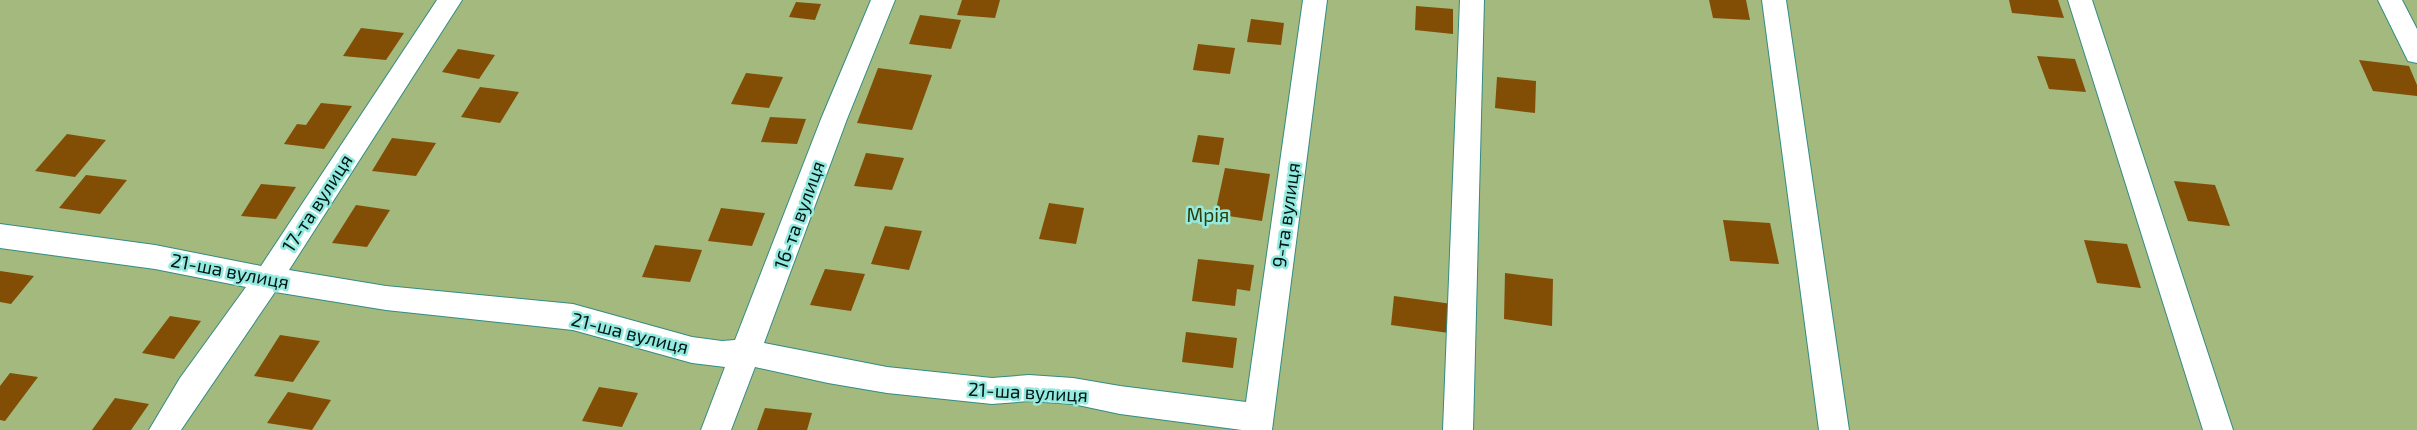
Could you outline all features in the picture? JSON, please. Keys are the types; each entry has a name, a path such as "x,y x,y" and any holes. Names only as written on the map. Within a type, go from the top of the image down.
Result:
{"street":[{"name":"17-та вулиця","path":"164,430 191,388 268,279 450,0"},
{"name":"16-та вулиця","path":"716,430 748,352 834,119 883,0"},
{"name":"9-та вулиця","path":"1258,424 1315,0"},
{"path":"1458,430 1472,0"},
{"path":"1774,0 1834,430"},
{"path":"2080,0 2218,430"},
{"path":"2390,0 2417,54"},
{"name":"21-ша вулиця","path":"0,236 155,257 268,279 386,298 573,317 692,350 722,354 748,352 828,370 887,380 966,389 1029,388 1073,391 1258,424"}],"green space":[{"name":"Мрія","path":"0,0 2417,0 2417,430 0,430"}],"building":[{"path":"962,0 1000,0 995,18 957,15"},
{"path":"1709,0 1746,0 1750,20 1713,18"},
{"path":"2009,0 2058,0 2064,18 2012,13"},
{"path":"796,2 821,4 815,20 789,17"},
{"path":"1416,6 1453,9 1453,34 1415,30"},
{"path":"920,15 961,20 951,49 909,44"},
{"path":"1251,19 1284,23 1281,45 1247,42"},
{"path":"361,28 404,33 386,60 343,56"},
{"path":"1198,44 1235,48 1230,74 1193,70"},
{"path":"458,49 495,55 479,79 442,72"},
{"path":"2037,56 2075,59 2086,92 2049,89"},
{"path":"2359,60 2409,66 2417,85 2417,96 2373,91"},
{"path":"878,68 932,75 912,130 857,123"},
{"path":"746,73 783,77 769,108 731,104"},
{"path":"1497,77 1536,81 1535,113 1495,108"},
{"path":"480,87 519,92 500,123 461,117"},
{"path":"321,103 352,106 324,149 284,144 297,124 306,125"},
{"path":"770,117 806,119 797,144 761,142"},
{"path":"67,134 106,140 75,177 35,171"},
{"path":"1198,135 1224,138 1219,165 1192,162"},
{"path":"392,138 436,143 416,176 372,171"},
{"path":"866,153 904,158 892,190 854,186"},
{"path":"1225,168 1270,174 1262,221 1215,214"},
{"path":"86,175 127,180 100,214 59,208"},
{"path":"2174,181 2215,185 2230,226 2188,221"},
{"path":"261,184 296,187 276,219 241,216"},
{"path":"1049,203 1084,208 1076,244 1039,239"},
{"path":"356,205 390,210 367,247 332,243"},
{"path":"721,208 765,213 752,246 708,241"},
{"path":"1723,220 1770,223 1779,264 1730,261"},
{"path":"885,226 922,231 909,270 871,264"},
{"path":"2084,240 2127,244 2141,288 2097,283"},
{"path":"655,245 702,250 690,282 642,277"},
{"path":"1198,259 1254,265 1250,291 1237,289 1235,306 1192,301"},
{"path":"825,269 865,274 851,311 810,305"},
{"path":"0,271 34,276 11,304 0,302"},
{"path":"1505,273 1553,279 1552,326 1504,319"},
{"path":"1394,296 1452,304 1449,333 1391,325"},
{"path":"170,316 201,321 174,359 142,353"},
{"path":"1186,332 1237,338 1233,368 1182,362"},
{"path":"280,335 320,341 293,382 254,376"},
{"path":"10,373 38,377 5,421 0,420 0,386"},
{"path":"599,387 638,393 622,427 582,421"},
{"path":"288,392 331,400 312,430 267,423"},
{"path":"115,398 149,404 131,430 92,430"},
{"path":"765,408 812,413 807,430 757,430"}]}
